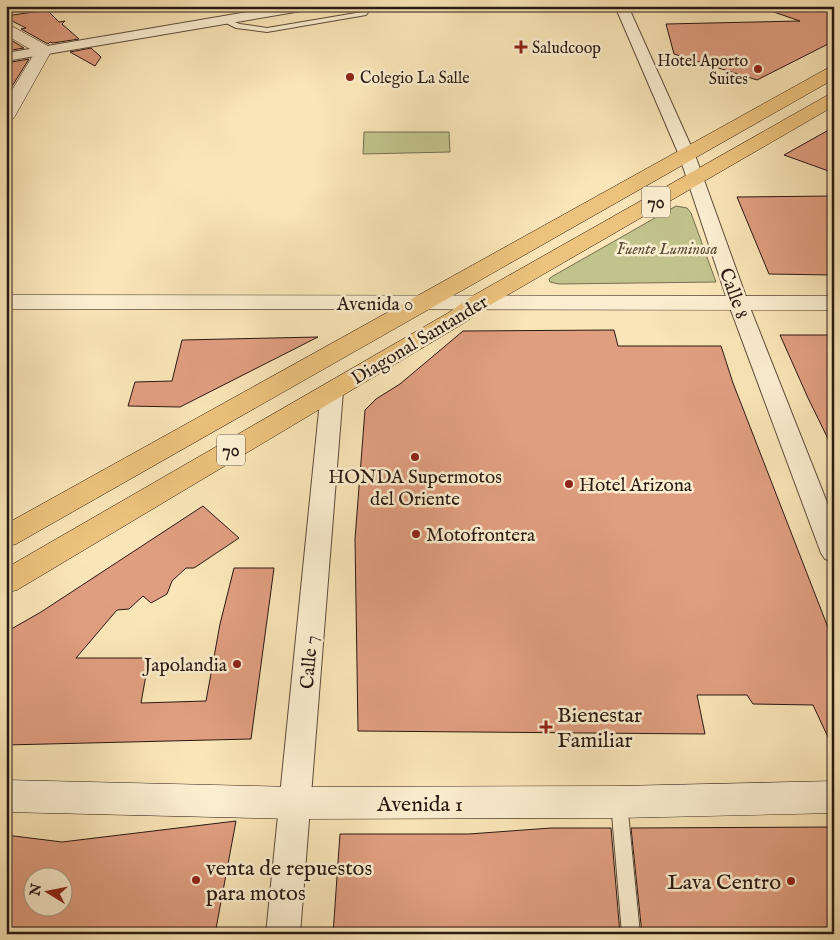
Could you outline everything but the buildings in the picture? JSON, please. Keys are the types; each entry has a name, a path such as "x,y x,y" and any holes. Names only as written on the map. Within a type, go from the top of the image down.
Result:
{"main road":[{"name":"Diagonal Santander","path":"6,537 834,72"},
{"name":"Diagonal Santander","path":"6,582 478,304 834,99"}],"street":[{"path":"6,56 306,6"},
{"name":"Calle 8","path":"621,6 687,154 742,311 834,553"},
{"path":"209,11 222,21"},
{"path":"6,28 44,50"},
{"path":"6,116 44,50"},
{"name":"Avenida 0","path":"6,302 478,304 742,311 834,317"},
{"name":"Avenida 0","path":"6,320 456,318 742,311 834,304"},
{"name":"Calle 7","path":"283,934 332,391"},
{"name":"Avenida 1","path":"6,796 295,803 619,802 834,797"}],"lane":[{"path":"222,21 266,30 364,14 368,12 370,6"},
{"path":"619,802 631,934"}],"green space":[{"path":"364,132 449,132 450,152 363,154"},
{"name":"Fuente Luminosa","path":"676,206 687,208 691,213 716,282 559,284 550,282 549,279 553,276"}],"place":[{"name":"Saludcoop","path":"521,47"},
{"name":"Hotel Aporto Suites","path":"758,69"},
{"name":"Colegio La Salle","path":"350,77"},
{"name":"HONDA Supermotos del Oriente","path":"415,457"},
{"name":"Hotel Arizona","path":"569,484"},
{"name":"Motofrontera","path":"416,534"},
{"name":"Japolandia","path":"237,664"},
{"name":"Bienestar Familiar","path":"546,727"},
{"name":"venta de repuestos para motos","path":"196,880"},
{"name":"Lava Centro","path":"791,881"}]}
